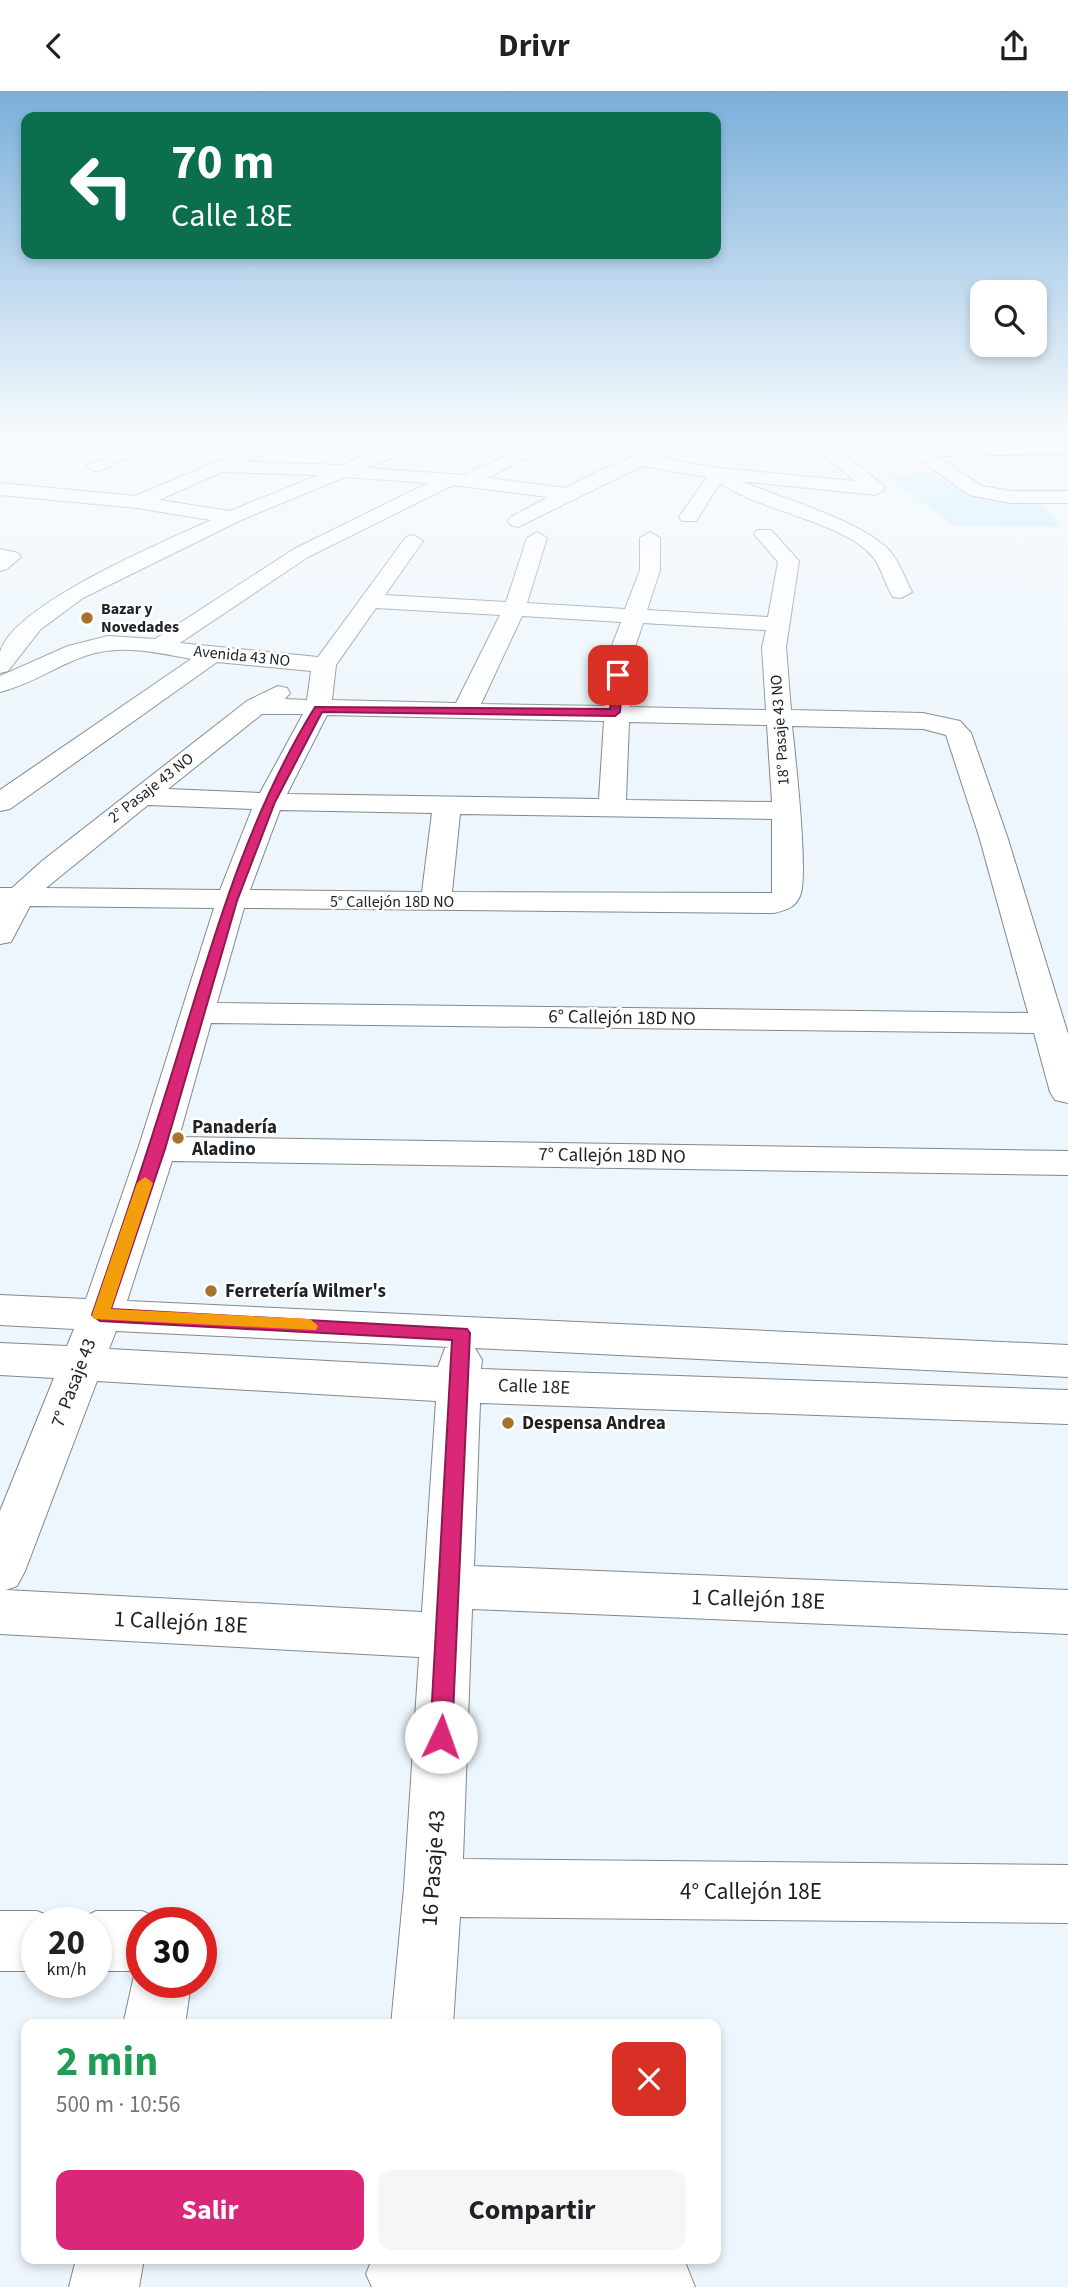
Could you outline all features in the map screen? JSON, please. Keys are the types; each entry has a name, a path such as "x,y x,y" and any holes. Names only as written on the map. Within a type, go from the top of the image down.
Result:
{"street":[{"path":"0,666 22,622 188,538"},
{"path":"161,645 302,552 331,538"},
{"path":"465,710 515,608 537,538"},
{"path":"612,806 620,656 650,570 650,538"},
{"name":"18° Pasaje 43 NO","path":"768,538 789,561 774,647 786,811 787,893 783,900"},
{"path":"860,538 883,555 901,592"},
{"name":"7° Pasaje 43","path":"0,1571 100,1315 157,1149 231,901 269,802 318,709 324,665 413,541"},
{"path":"0,555 11,558 0,565"},
{"path":"369,601 778,624"},
{"name":"Avenida 43 NO","path":"0,685 76,651 97,645 135,642 212,655 324,665"},
{"path":"0,803 212,655"},
{"name":"2° Pasaje 43 NO","path":"0,935 10,897 256,706 324,665"},
{"path":"256,706 923,720 951,726 957,733 993,837 1068,1092"},
{"path":"141,796 269,802 786,811"},
{"path":"436,902 447,804"},
{"name":"5° Callejón 18D NO","path":"10,897 774,904 783,900"},
{"name":"6° Callejón 18D NO","path":"197,1013 1047,1023"},
{"name":"7° Callejón 18D NO","path":"157,1149 1068,1163"},
{"path":"0,1310 1067,1364"},
{"name":"16 Pasaje 43","path":"422,2019 433,1888 461,1333"},
{"name":"Calle 18E","path":"0,1359 459,1385 1068,1407"},
{"name":"1 Callejón 18E","path":"0,1612 1068,1612"},
{"name":"4° Callejón 18E","path":"433,1888 1068,1893"},
{"path":"0,1941 21,1941"},
{"path":"155,2019 159,1998"},
{"path":"104,2287 109,2264"},
{"path":"401,2273 660,2287"}],"slow traffic":[{"path":"145,1183 100,1315 310,1326"}],"place":[{"name":"Bazar y Novedades","path":"87,618"},
{"name":"Panadería Aladino","path":"178,1138"},
{"name":"Ferretería Wilmer's","path":"211,1291"},
{"name":"Despensa Andrea","path":"508,1423"}],"route":[{"path":"441,1737 461,1333 100,1315 157,1149 231,901 269,802 318,709 615,712 618,675"}]}
